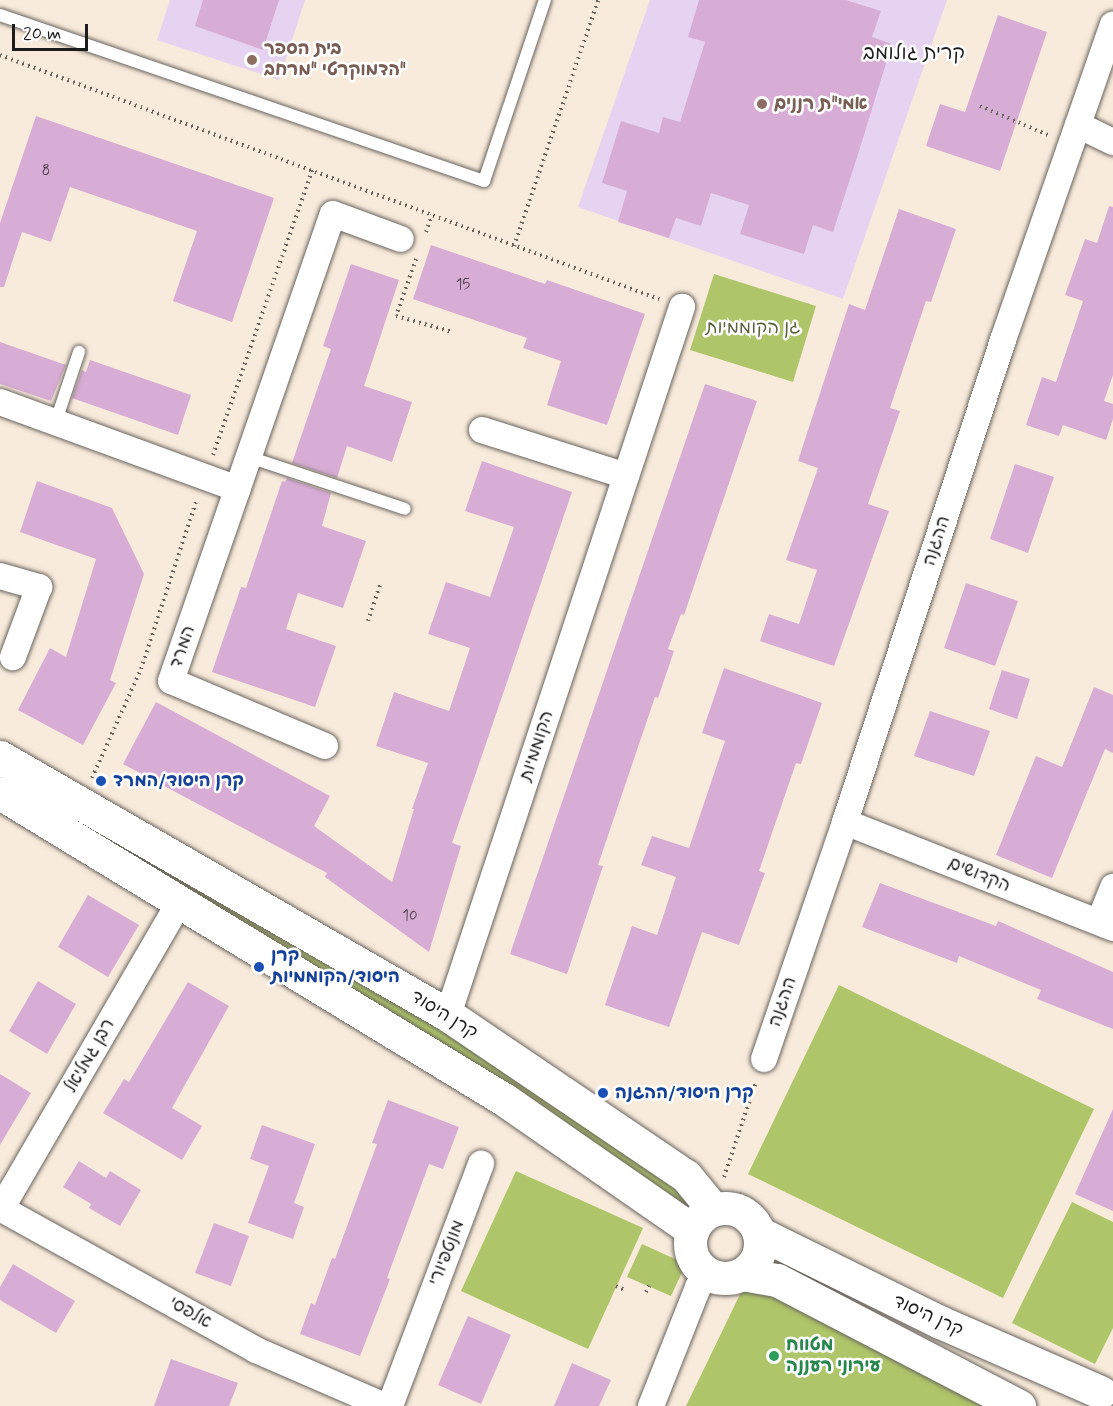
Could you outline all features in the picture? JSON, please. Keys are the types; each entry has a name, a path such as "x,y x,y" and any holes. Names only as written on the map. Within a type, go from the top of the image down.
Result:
{"street":[{"name":"ההגנה","path":"764,1059 845,822 999,351 1113,25"},
{"path":"1075,135 1113,142"},
{"name":"המרד","path":"325,746 171,681 333,214 415,241"},
{"name":"הקוממיות","path":"448,1016 682,308"},
{"path":"2,409 56,421 238,489"},
{"path":"482,430 626,476"},
{"path":"0,576 39,587 13,657"},
{"name":"קרן היסוד","path":"0,757 448,1016 686,1176 709,1207"},
{"path":"0,793 505,1100 709,1207 724,1207 746,1214 759,1233 758,1256 742,1274 720,1278 709,1275 692,1258 690,1246 709,1207"},
{"name":"הקדושים","path":"845,822 1106,925"},
{"path":"1106,925 1113,887"},
{"name":"רבן גמליאל","path":"0,1208 179,903"},
{"name":"מונטפיורי","path":"390,1406 481,1164"},
{"name":"אלפסי","path":"0,1208 256,1350 385,1406"},
{"name":"קרן היסוד","path":"759,1233 1097,1396"},
{"name":"קרן היסוד","path":"742,1274 777,1280 1019,1406"},
{"path":"651,1406 698,1287 709,1275"}],"lane":[{"path":"0,15 484,181 545,0"},
{"path":"56,421 79,352"},
{"path":"249,457 405,509"}],"path":[{"path":"514,246 598,0"},
{"path":"0,55 682,308"},
{"path":"980,106 1075,135"},
{"path":"82,804 141,669 205,476 312,170"},
{"path":"432,214 415,241 396,316 453,332"},
{"path":"368,621 381,582"},
{"path":"709,1207 764,1059"},
{"path":"616,1286 625,1290"},
{"path":"646,1292 649,1286"}],"shaded area":[{"name":"בית הספר הדמוקרטי \"מרחב\"","path":"170,0 305,0 279,80 157,40"},
{"name":"אמי\"ת רננים","path":"650,0 947,0 843,299 578,207"}],"green space":[{"name":"גן הקוממיות","path":"714,274 816,306 793,382 690,350"},
{"path":"0,762 442,1018 694,1196 680,1209 0,787"},
{"path":"839,985 1094,1109 1003,1298 748,1174"},
{"path":"516,1171 643,1228 588,1349 461,1291"},
{"path":"1072,1202 1113,1222 1113,1328 1095,1364 1012,1323"},
{"path":"642,1244 686,1264 671,1296 627,1277"},
{"name":"מטווח עירוני רעננה","path":"745,1284 773,1286 997,1406 686,1406"}],"building":[{"path":"203,0 279,0 263,50 195,26"},
{"name":"אמי\"ת רננים","path":"699,0 846,0 881,11 872,37 892,44 859,151 833,232 813,225 804,254 740,234 749,205 711,193 701,226 676,218 669,238 618,222 627,191 602,183 621,121 659,133 663,117 680,122 705,42 688,37"},
{"path":"998,15 1047,32 1000,171 926,146 940,104 965,112"},
{"path":"36,116 274,198 232,322 173,301 197,231 70,187 51,242 22,232 4,287 0,287 0,223"},
{"path":"1109,206 1113,207 1113,375 1104,401 1113,404 1113,419 1106,440 1063,425 1059,436 1026,425 1042,377 1056,382 1083,301 1065,295 1085,239 1097,243"},
{"path":"899,209 956,229 931,302 926,301 890,408 900,411 868,504 889,511 834,666 760,641 769,614 799,624 817,570 786,560 818,468 798,461 849,304 865,310"},
{"path":"431,245 545,284 547,280 645,314 607,425 547,405 561,361 523,348 527,338 413,299"},
{"path":"351,264 399,280 364,386 412,402 392,462 347,446 337,478 292,463 331,349 323,346"},
{"path":"0,342 66,365 51,401 0,384"},
{"path":"90,360 191,395 178,435 72,398 82,370 86,372"},
{"path":"705,384 757,401 684,615 681,614 668,649 674,651 658,698 655,697 598,865 603,866 567,974 510,954"},
{"path":"482,461 572,492 452,843 461,846 429,952 325,877 327,873 123,764 156,702 330,796 314,826 392,882 414,809 412,809 428,763 376,746 394,692 449,711 470,648 428,634 446,582 490,597 514,527 465,511"},
{"path":"1015,464 1054,477 1028,553 990,539"},
{"path":"287,478 331,493 322,526 366,541 343,608 298,593 286,629 336,646 315,707 212,672 241,587 246,588 282,481 285,482"},
{"path":"37,481 112,508 144,574 110,680 116,683 83,745 18,710 50,648 66,657 96,559 20,532"},
{"path":"966,583 1018,601 995,666 944,648"},
{"path":"724,668 822,703 801,764 796,763 759,871 765,873 739,945 702,932 669,1027 605,1005 632,926 657,935 676,877 641,865 652,836 689,848 725,741 702,733"},
{"path":"1002,670 1030,679 1017,719 989,709"},
{"path":"1094,687 1113,695 1113,753 1105,749 1052,878 996,855 1036,756 1062,767"},
{"path":"930,711 990,731 974,776 914,756"},
{"path":"880,883 996,926 998,921 1113,972 1113,1029 1037,999 1041,990 959,956 957,963 862,927"},
{"path":"88,895 139,925 108,977 58,947"},
{"path":"38,981 76,1004 47,1054 9,1031"},
{"path":"188,982 229,1006 172,1108 202,1126 182,1160 103,1113 124,1079 129,1082"},
{"path":"0,1074 31,1093 0,1145"},
{"path":"388,1100 459,1127 443,1169 429,1164 387,1278 390,1279 360,1356 300,1334 311,1303 315,1305 332,1258 335,1259 377,1144 372,1143"},
{"path":"1113,1109 1113,1211 1075,1194"},
{"path":"262,1125 315,1144 294,1203 304,1207 293,1239 248,1223 269,1166 250,1159"},
{"path":"79,1161 106,1178 110,1171 141,1190 120,1226 89,1208 91,1204 63,1187"},
{"path":"214,1223 249,1236 231,1286 195,1273"},
{"path":"13,1264 75,1301 56,1333 0,1300 0,1287"},
{"path":"468,1316 511,1335 481,1404 438,1385"},
{"path":"171,1359 238,1383 229,1406 154,1406"},
{"path":"572,1363 611,1380 599,1406 554,1406"}],"place":[{"name":"בית הספר הדמוקרטי \"מרחב\"","path":"252,60"},
{"name":"אמי\"ת רננים","path":"762,104"},
{"name":"קרן היסוד/המרד","path":"101,781"},
{"name":"קרן היסוד/הקוממיות","path":"259,967"},
{"name":"קרן היסוד/ההגנה","path":"603,1093"},
{"name":"מטווח עירוני רעננה","path":"774,1356"}],"district":[{"name":"קרית גולומב","path":"914,53"}]}
